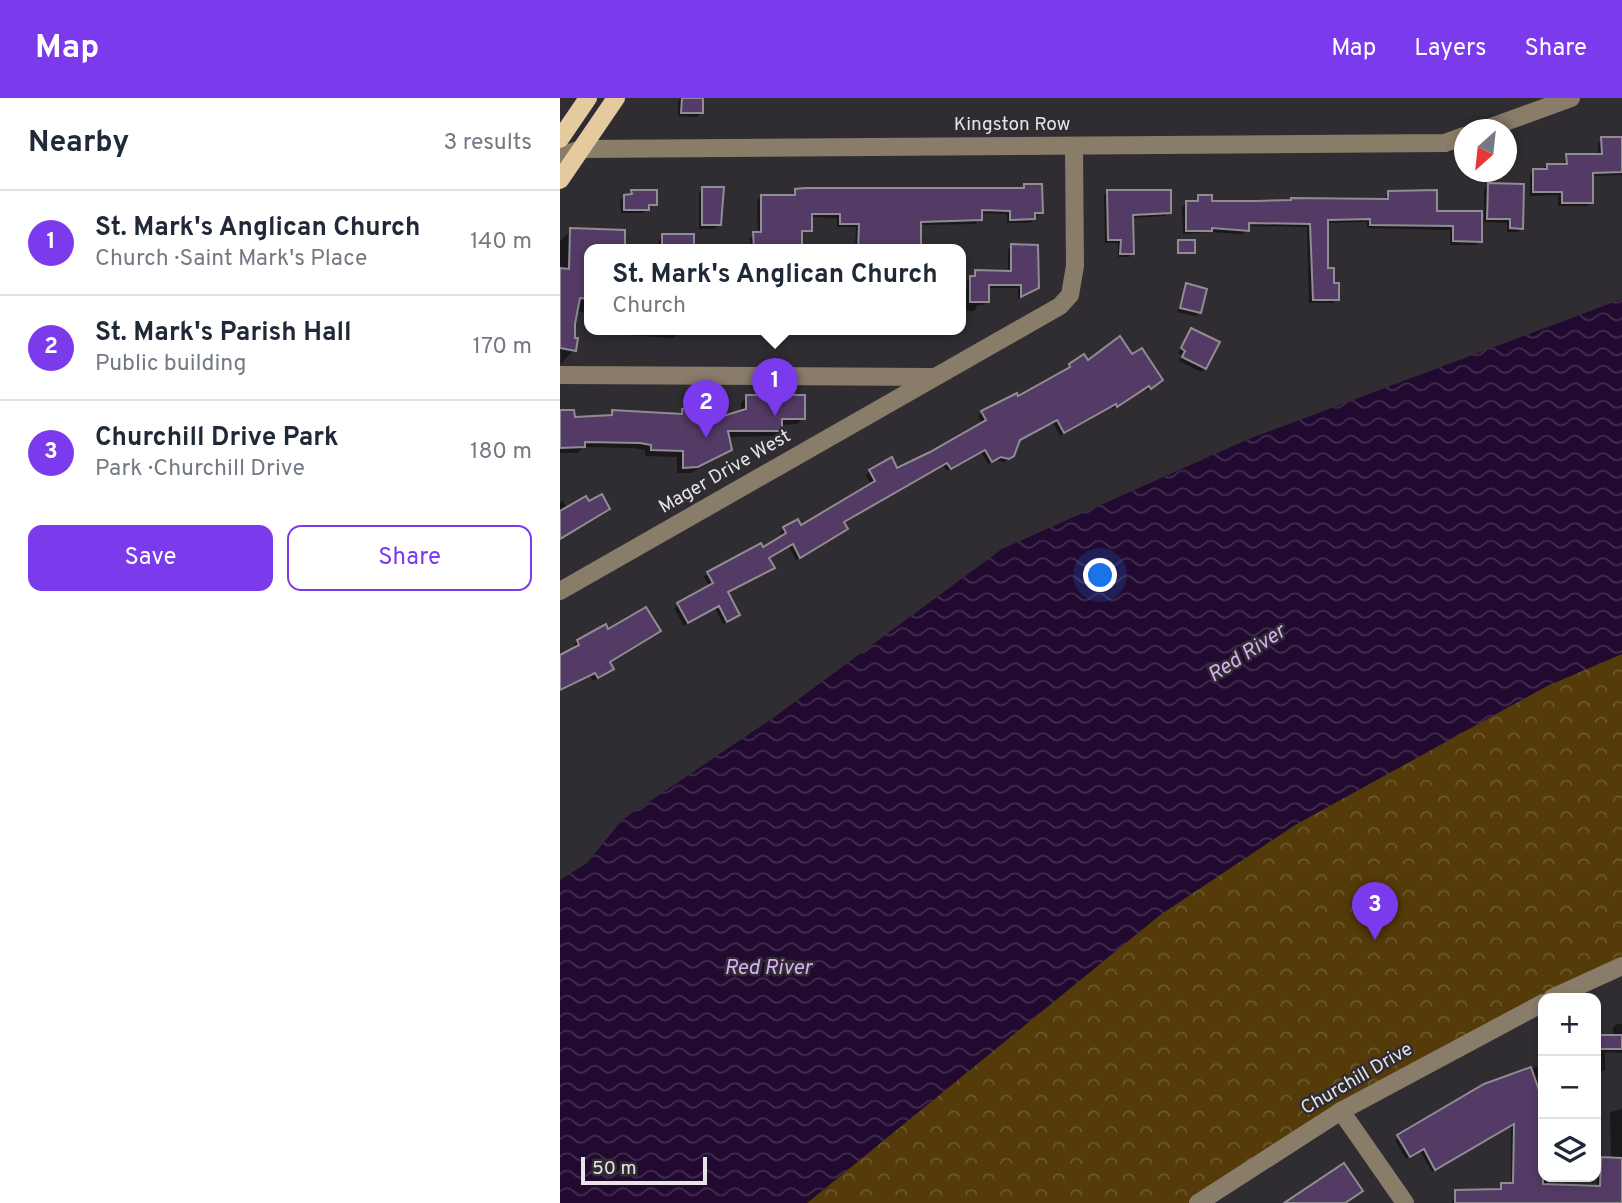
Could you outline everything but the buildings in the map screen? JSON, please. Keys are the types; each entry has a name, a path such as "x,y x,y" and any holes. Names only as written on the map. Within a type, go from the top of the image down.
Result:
{"main road":[{"path":"560,139 588,98"},
{"path":"560,180 616,98"}],"street":[{"path":"1513,119 1571,98"},
{"name":"Kingston Row","path":"560,156 581,149 1444,143 1454,140"},
{"name":"Mager Drive West","path":"560,591 1060,306 1070,295 1075,266 1074,145"},
{"path":"560,375 933,377"},
{"path":"1563,993 1622,965"},
{"name":"Churchill Drive","path":"1198,1203 1341,1111 1538,1006"},
{"path":"1341,1111 1405,1203"}],"green space":[{"path":"1622,654 1622,966 1563,993 1538,993 1538,1006 1198,1203 807,1203 1160,915 1295,825 1547,686"}],"water":[{"name":"Red River","path":"1622,299 1622,654 1547,686 1295,825 1160,915 807,1203 560,1203 560,880 587,863 622,820 773,718 1002,549 1251,438"}],"place":[{"name":"St. Mark's Anglican Church","path":"775,416"},
{"name":"St. Mark's Parish Hall","path":"706,438"},
{"name":"Churchill Drive Park","path":"1375,940"}]}
